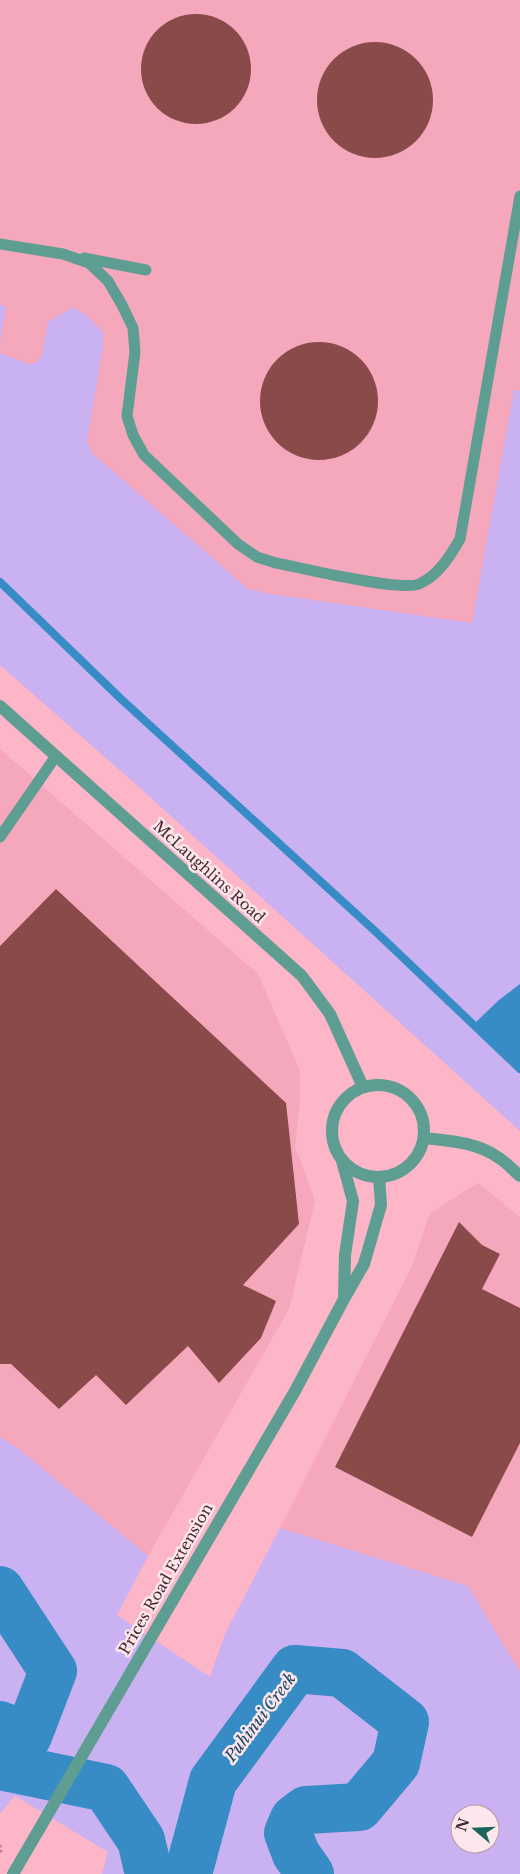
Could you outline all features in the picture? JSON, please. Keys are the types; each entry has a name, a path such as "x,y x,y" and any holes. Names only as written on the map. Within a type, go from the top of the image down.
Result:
{"street":[{"name":"McLaughlins Road","path":"1,709 302,976 330,1014 363,1087"},
{"path":"379,1084 394,1087 408,1095 418,1107 424,1122 424,1138 418,1154 409,1166 395,1174 379,1177 365,1176 352,1170 342,1160 334,1147 332,1133 333,1118 340,1104 350,1094 363,1087 379,1084"},
{"path":"424,1138 477,1146 500,1158 520,1176"},
{"name":"Prices Road Extension","path":"342,1160 353,1201 345,1255 344,1299"},
{"name":"Prices Road Extension","path":"13,1874 295,1390 364,1264 381,1205 379,1177"}],"lane":[{"path":"63,254 89,263 108,281 133,328 135,352 127,416 133,435 144,455 238,544 257,557 276,563 398,586 418,584 436,573 460,539 520,196"},
{"path":"0,244 146,270"},
{"path":"0,837 56,756"}],"shaded area":[{"path":"0,0 520,0 520,1107 0,641"},
{"path":"0,305 6,306 0,343"},
{"path":"73,307 86,315 103,332 103,347 87,441 91,452 248,589 271,594 472,623 514,390 520,391 520,1131 132,781 0,665 0,353 31,365 41,358 48,322"},
{"path":"0,749 258,974 300,1071 300,1102 295,1146 315,1201 289,1309 148,1556 19,1449 0,1437"},
{"path":"478,1183 520,1217 520,1672 468,1586 280,1528 413,1264 430,1213"},
{"path":"0,1437 19,1449 148,1556 117,1615 210,1677 225,1634 280,1528 468,1586 520,1672 520,1874 102,1874 108,1852 15,1796 0,1814"}],"water":[{"path":"520,984 520,1069 474,1024 499,1000"}],"building":[{"path":"196,14 217,18 235,30 247,48 251,69 247,90 235,108 217,120 196,124 175,120 157,108 145,90 141,69 145,48 157,30 175,18"},
{"path":"375,42 397,46 407,51 416,59 424,68 429,78 433,100 429,122 424,132 416,141 407,149 397,154 375,158 353,154 343,149 334,141 326,132 321,122 317,100 321,78 326,68 334,59 343,51 353,46"},
{"path":"319,342 342,346 361,359 374,378 378,401 374,424 361,443 342,456 319,460 296,456 277,443 264,424 260,401 264,378 277,359 296,346"},
{"path":"56,889 286,1103 299,1224 243,1285 276,1301 261,1338 219,1383 188,1346 126,1405 96,1375 59,1409 11,1364 0,1364 0,946"},
{"path":"459,1222 482,1245 500,1254 482,1289 520,1308 520,1443 472,1537 335,1467"}],"waterway":[{"path":"0,582 120,698 376,932 520,1069"},
{"name":"Puhinui Creek","path":"0,1590 53,1671 28,1736 0,1725"},
{"name":"Puhinui Creek","path":"188,1874 213,1781 295,1669 342,1673 405,1722 396,1763 359,1807 306,1810 294,1819 288,1833 296,1854 310,1874"},
{"name":"Puhinui Creek","path":"0,1766 106,1788 141,1840 149,1874"}]}
